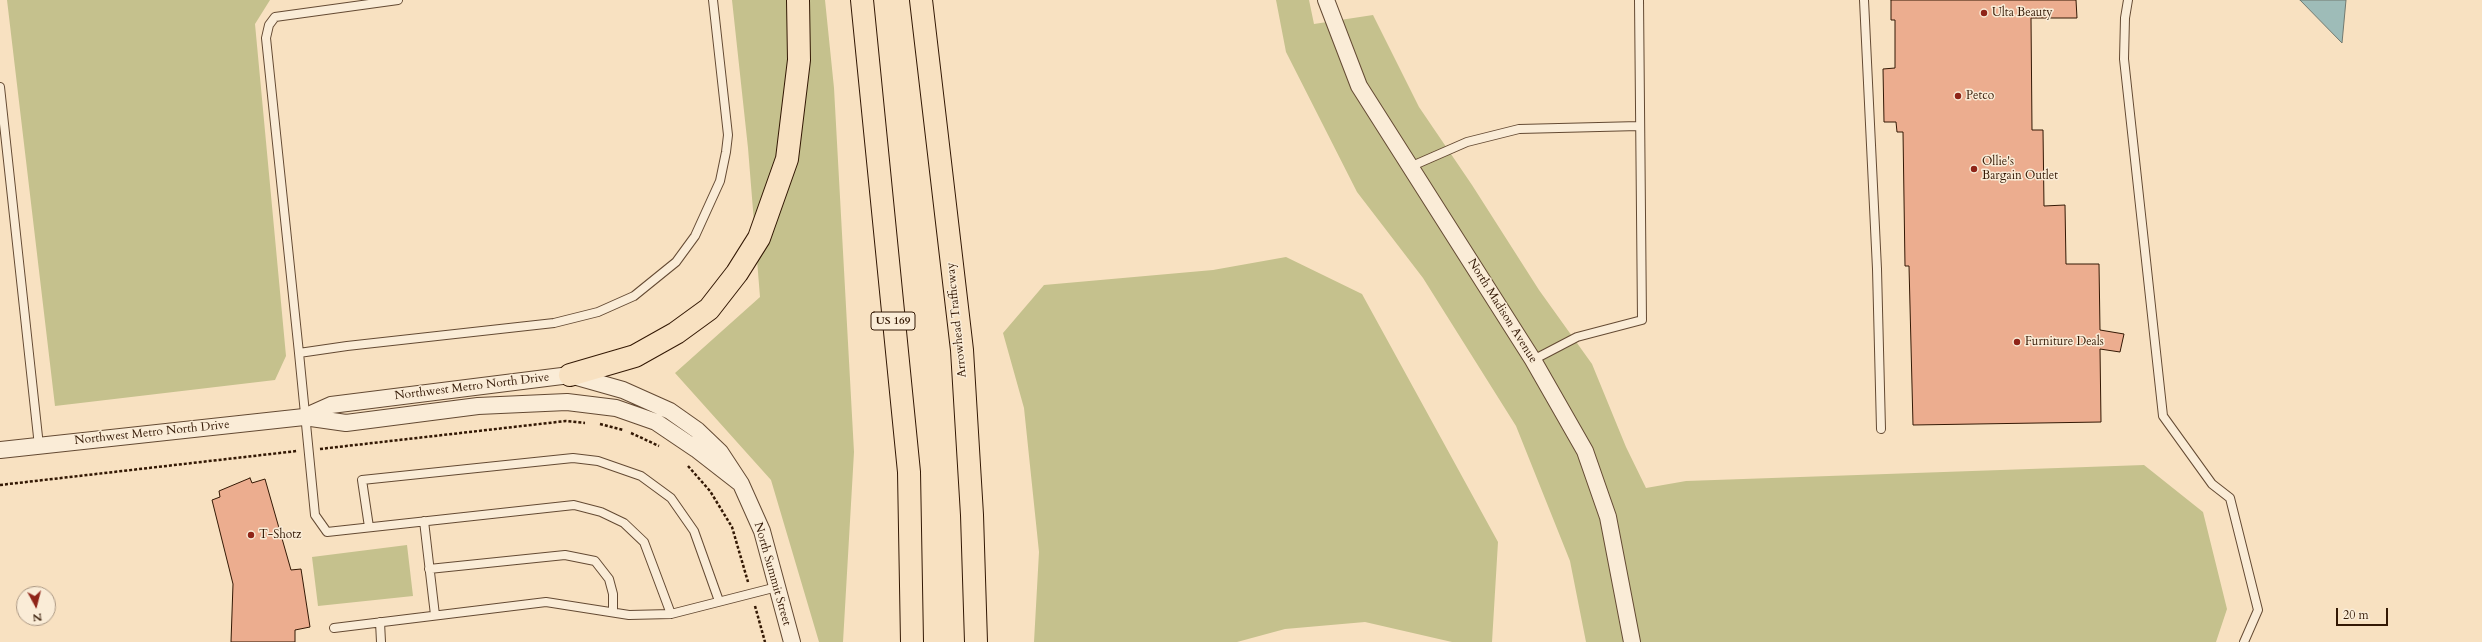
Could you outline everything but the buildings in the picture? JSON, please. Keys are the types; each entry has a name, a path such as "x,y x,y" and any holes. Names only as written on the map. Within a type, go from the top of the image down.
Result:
{"highway":[{"path":"570,375 635,356 676,333 709,309 737,273 759,238 787,159 799,60 798,0"},
{"name":"US 169","path":"862,0 908,472 912,642"},
{"name":"Arrowhead Trafficway","path":"921,0 962,350 972,515 976,642"},
{"path":"927,50 930,0"}],"street":[{"name":"North Madison Avenue","path":"1326,0 1359,86 1412,166 1533,360 1588,458 1608,517 1632,642"},
{"name":"Northwest Metro North Drive","path":"304,417 331,405 570,375"},
{"name":"North Summit Street","path":"570,375 623,390 670,411 697,430 720,452 741,484 762,531 792,642"},
{"name":"Northwest Metro North Drive","path":"0,450 304,417 346,423 478,406 567,402"},
{"name":"North Summit Street","path":"567,402 616,408 656,422 696,449 741,484"}],"lane":[{"path":"398,0 275,17 269,25 266,38 299,353 304,417 316,515 327,532 574,504 601,512 624,523 644,542 671,614"},
{"path":"299,353 347,346 554,323 598,312 634,296 676,262 695,236 720,181 726,152 728,135 713,0"},
{"path":"1533,360 1577,337 1642,320 1639,0"},
{"path":"1864,0 1877,269 1881,429"},
{"path":"2128,0 2125,18 2124,59 2163,416 2212,484 2230,498 2258,610 2244,642"},
{"path":"0,86 39,446"},
{"path":"1412,166 1467,142 1519,130 1639,126"},
{"path":"369,527 362,480 573,458 598,461 642,476 671,498 694,531 719,601"},
{"path":"424,521 435,616"},
{"path":"429,569 565,555 595,561 609,579 614,594 613,612"},
{"path":"334,628 546,602 644,616 671,614 777,587"},
{"path":"380,622 381,642"}],"path":[{"path":"0,485 566,421 590,423"},
{"path":"598,424 628,431 664,450"},
{"path":"682,461 710,491 732,527 765,642"}],"shaded area":[{"path":"7,0 270,0 255,24 286,356 275,380 55,406"},
{"path":"732,0 825,0 834,88 854,452 843,642 819,642 771,480 675,373 760,297 748,148"},
{"path":"1276,0 1309,0 1314,24 1373,15 1419,107 1472,185 1539,290 1592,364 1626,447 1646,488 1686,481 2144,465 2203,512 2227,609 2216,642 1586,642 1570,561 1516,426 1423,278 1357,192 1286,52"},
{"path":"1286,257 1362,294 1498,542 1492,642 1452,642 1365,622 1285,629 1237,642 1034,642 1039,552 1024,408 1003,333 1044,285 1213,270"},
{"path":"407,545 413,596 318,606 312,557"}],"water":[{"path":"2300,0 2346,0 2342,43"}],"place":[{"name":"Ulta Beauty","path":"1984,13"},
{"name":"Petco","path":"1958,96"},
{"name":"Ollie's Bargain Outlet","path":"1974,169"},
{"name":"Furniture Deals","path":"2017,342"},
{"name":"T-Shotz","path":"251,535"}]}
